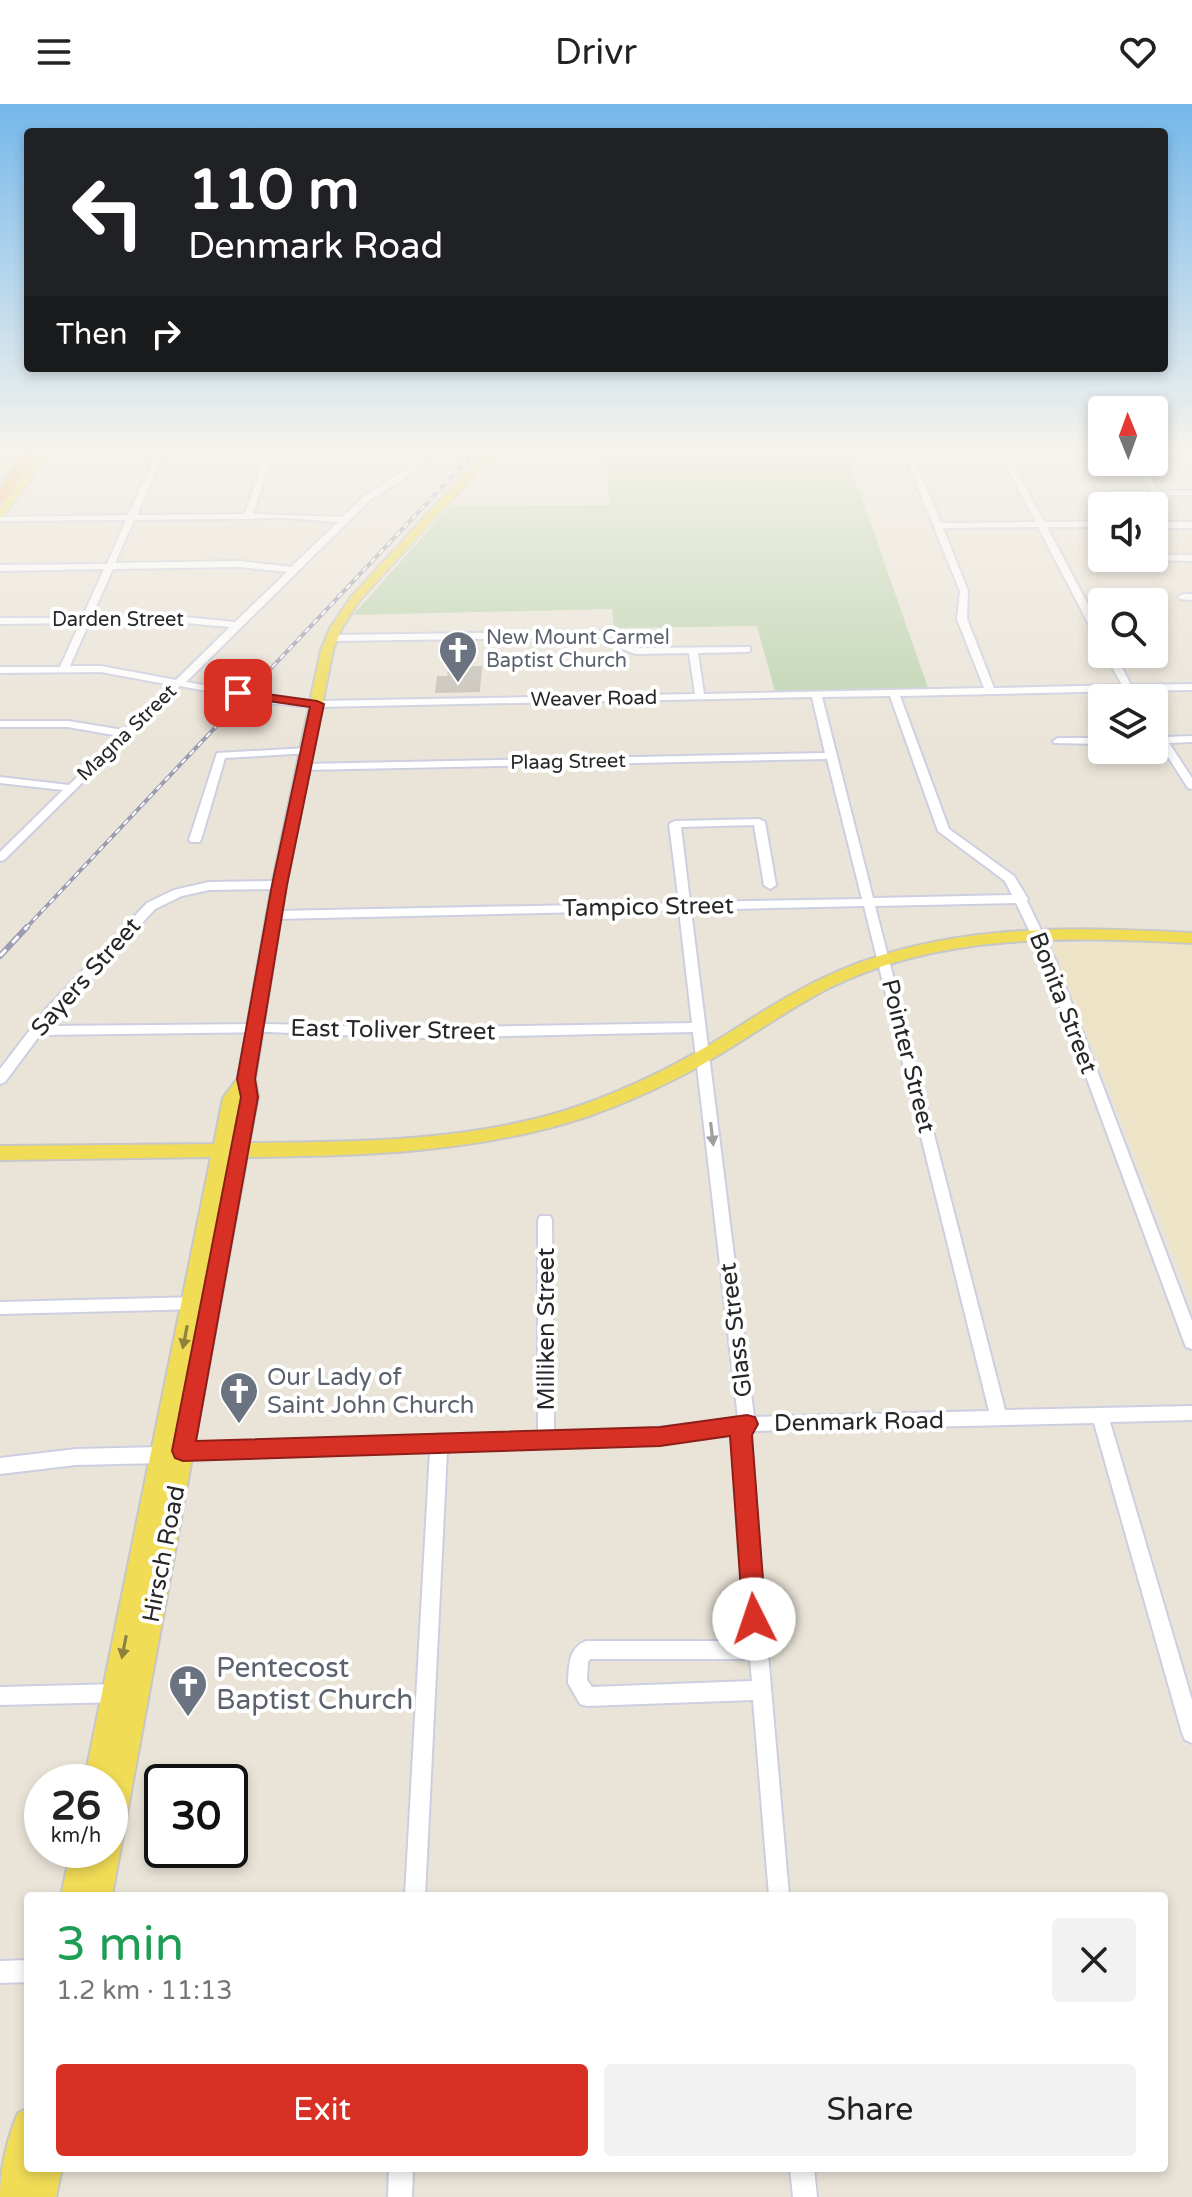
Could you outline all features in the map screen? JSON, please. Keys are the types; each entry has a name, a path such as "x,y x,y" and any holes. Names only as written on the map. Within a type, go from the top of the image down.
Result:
{"main road":[{"name":"Hirsch Road","path":"118,1764 126,1693 231,1150 232,1098 246,1079 279,885 332,638 365,587 402,547"},
{"path":"1099,933 1192,926"},
{"path":"0,1153 427,1145 477,1138 567,1116 648,1086 829,981 884,961 958,942 1037,933 1192,938"},
{"name":"Hirsch Road","path":"103,1764 126,1693"},
{"path":"75,1892 80,1868"},
{"path":"100,1892 104,1868"},
{"path":"12,2197 24,2142"},
{"path":"41,2197 46,2172"}],"street":[{"path":"64,669 119,547"},
{"name":"Magna Street","path":"0,858 316,547"},
{"path":"947,547 964,591 962,619 990,691"},
{"path":"1052,547 1088,614"},
{"path":"1168,558 1192,558"},
{"path":"0,568 240,564 293,570"},
{"name":"Darden Street","path":"0,621 185,620 236,625"},
{"path":"332,638 610,634 619,635 623,646 629,650 747,649"},
{"path":"693,650 700,697"},
{"name":"Weaver Road","path":"0,670 116,671 276,701 317,704 990,691 1088,692"},
{"name":"Weaver Road","path":"1168,689 1192,687"},
{"name":"Bonita Street","path":"894,693 944,831 1010,879 1022,899 1192,1342"},
{"name":"Pointer Street","path":"816,695 999,1418"},
{"path":"0,724 68,724 127,734"},
{"path":"1168,740 1192,739"},
{"path":"1058,741 1088,741"},
{"name":"Plaag Street","path":"195,840 221,755 231,752 306,759 832,756"},
{"path":"1168,754 1192,786"},
{"path":"0,780 71,788"},
{"name":"Glass Street","path":"770,885 759,822 675,824 747,1424 741,1433 779,1892"},
{"name":"Sayers Street","path":"0,1079 38,1031 151,906 178,893 209,886 279,885"},
{"name":"Tampico Street","path":"274,915 1022,899"},
{"name":"East Toliver Street","path":"38,1031 256,1028 413,1033 700,1027"},
{"name":"Milliken Street","path":"545,1220 546,1439"},
{"path":"0,1308 201,1303"},
{"name":"Denmark Road","path":"0,1466 76,1457 439,1441 660,1437 747,1424 1192,1413"},
{"path":"1100,1415 1192,1733"},
{"path":"415,1892 439,1441"},
{"path":"757,1650 586,1650 579,1659 577,1683 587,1697 760,1690"},
{"path":"0,1696 126,1693"},
{"path":"0,1972 24,1971"},
{"path":"400,2197 401,2172"},
{"path":"802,2172 805,2197"}],"shaded area":[{"path":"1192,941 1192,1300 1054,949 1057,944"}],"green space":[{"path":"414,547 879,547 928,688 775,692 757,626 614,628 612,609 353,615"}],"building":[{"name":"New Mount Carmel Baptist Church","path":"481,667 479,691 436,692 438,677 448,677 449,668"}],"railway":[{"path":"25,929 386,547"},
{"path":"0,956 27,927"}],"place":[{"name":"New Mount Carmel Baptist Church","path":"458,684"},
{"name":"Our Lady of Saint John Church","path":"239,1425"},
{"name":"Pentecost Baptist Church","path":"188,1718"}],"route":[{"path":"238,693 276,701 317,704 279,885 246,1079 249,1097 183,1451 439,1441 660,1437 747,1424 741,1433 754,1619"}]}
